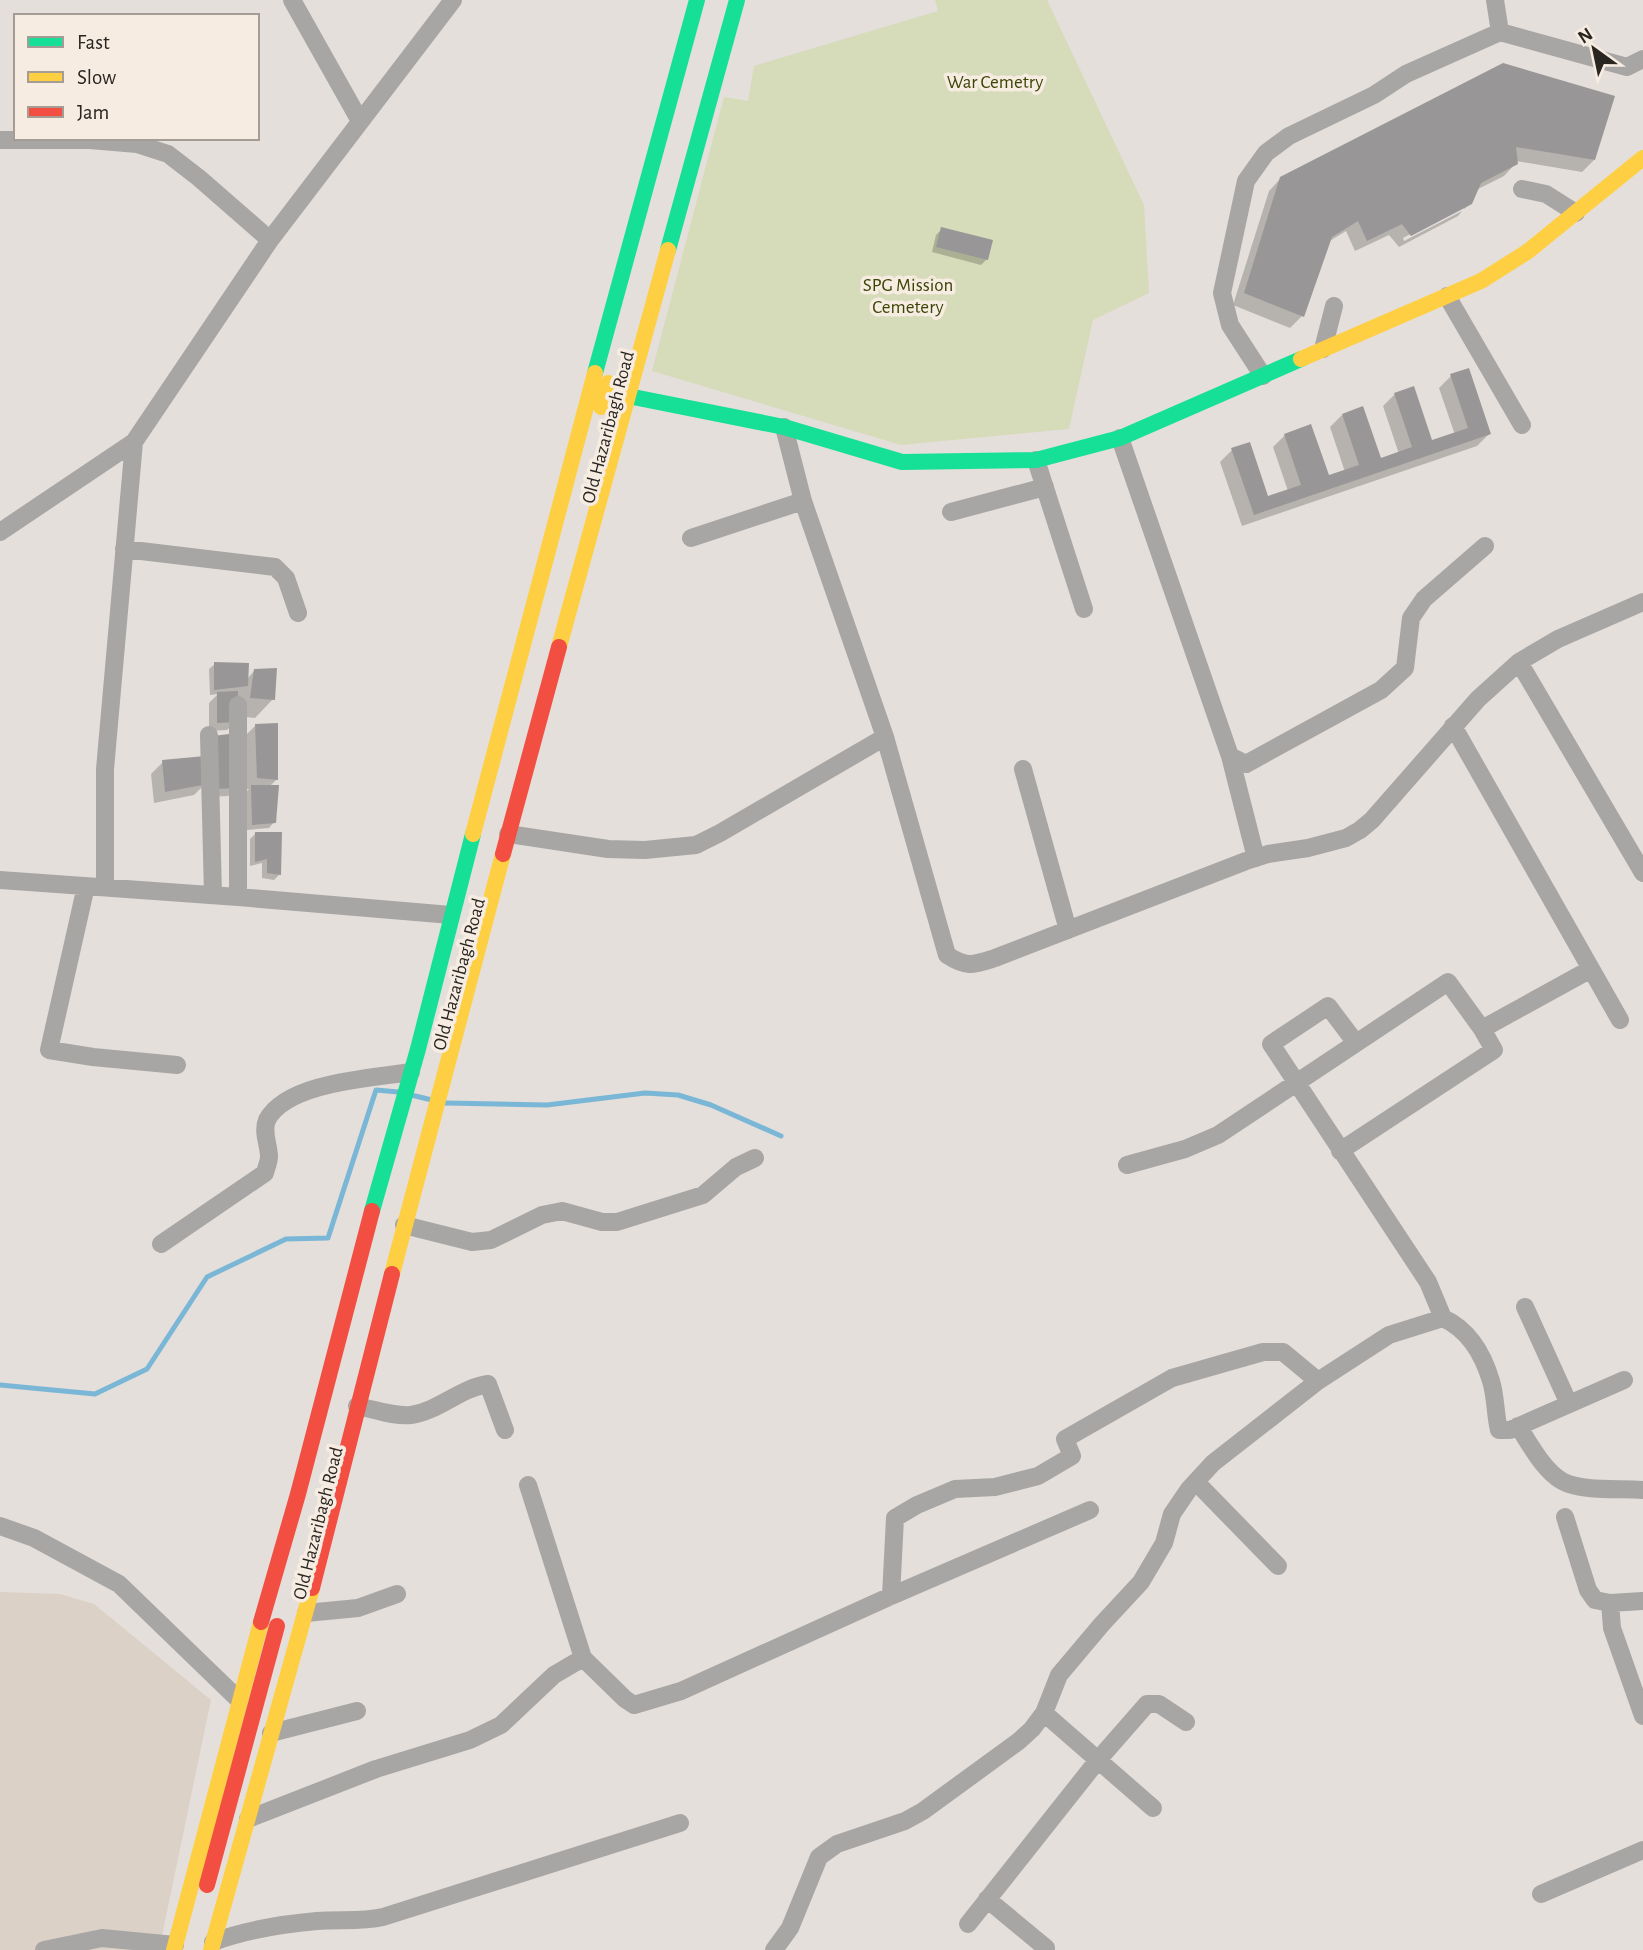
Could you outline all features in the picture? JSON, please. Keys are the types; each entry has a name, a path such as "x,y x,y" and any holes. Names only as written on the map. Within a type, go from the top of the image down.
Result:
{"street":[{"path":"292,0 360,121"},
{"path":"0,532 134,442 270,240 453,0"},
{"path":"208,1947 306,1613 404,1225 421,1085 451,915 697,0"},
{"name":"Old Hazaribagh Road","path":"619,388 712,0"},
{"name":"Old Hazaribagh Road","path":"208,1947 418,1107 460,916 607,408 619,388 648,272 724,0"},
{"path":"421,1085 508,834 619,388 737,0"},
{"path":"1495,0 1500,32"},
{"path":"1263,376 1230,325 1222,293 1246,181 1266,152 1289,136 1374,95 1406,74 1500,32 1627,67 1643,59"},
{"path":"0,140 102,141 137,144 168,154 270,240"},
{"path":"591,388 619,388 784,428 902,462 1036,460 1120,438 1481,281 1528,252 1643,158"},
{"path":"1522,189 1546,194 1576,213"},
{"path":"1447,296 1522,425"},
{"path":"1323,349 1334,306"},
{"path":"784,428 803,501 885,737 947,955 961,964 976,964 1256,858 1346,838 1372,821 1453,726 1519,662 1558,639 1643,602"},
{"path":"1120,438 1230,756 1256,858"},
{"path":"105,887 105,769 134,442"},
{"path":"1036,460 1084,609"},
{"path":"951,512 1045,487"},
{"path":"691,538 803,501"},
{"path":"1230,756 1246,764 1381,690 1405,667 1411,618 1424,599 1485,546"},
{"path":"124,549 275,567 286,578 298,613"},
{"path":"1519,662 1643,873"},
{"path":"238,705 238,897"},
{"path":"1453,726 1620,1020"},
{"path":"209,735 213,895"},
{"path":"508,834 608,849 645,850 696,845 885,737"},
{"path":"1023,769 1068,930"},
{"path":"0,880 451,915"},
{"path":"86,886 49,1050 93,1058 177,1065"},
{"path":"1482,1030 1591,969"},
{"path":"1127,1165 1185,1149 1218,1135 1448,982 1493,1050 1340,1151"},
{"path":"1356,1043 1328,1006 1271,1044 1428,1282 1443,1318 1471,1338 1491,1382 1499,1430 1510,1430 1624,1380"},
{"path":"161,1244 265,1173 269,1158 265,1139 266,1123 273,1112 288,1100 323,1084 421,1085"},
{"path":"44,1950 102,1938 179,1949 239,1700 298,1494 359,1256 418,1107"},
{"name":"Old Hazaribagh Road","path":"179,1949 245,1751 333,1400 418,1107"},
{"path":"404,1225 472,1242 491,1240 542,1215 562,1211 602,1222 617,1222 703,1195 726,1175 755,1157"},
{"path":"1525,1307 1569,1404"},
{"path":"774,1950 790,1928 819,1857 837,1843 905,1821 922,1811 1032,1729 1044,1713 1059,1675 1142,1582 1164,1543 1172,1514 1213,1463 1318,1381 1388,1335 1443,1318"},
{"path":"891,1596 895,1518 917,1504 955,1489 995,1487 1038,1476 1072,1456 1065,1439 1172,1378 1263,1352 1283,1352 1318,1381"},
{"path":"357,1406 410,1415 424,1411 474,1386 488,1384 505,1430"},
{"path":"1518,1426 1547,1468 1563,1481 1577,1487 1643,1490"},
{"path":"1196,1482 1278,1566"},
{"path":"528,1485 583,1658 625,1699 634,1704 681,1691 1090,1510"},
{"path":"1565,1517 1588,1590 1595,1600 1609,1603 1643,1601"},
{"path":"0,1526 34,1538 118,1584 239,1700"},
{"path":"306,1613 358,1608 397,1594"},
{"path":"1609,1603 1612,1628 1643,1716"},
{"path":"247,1819 376,1769 470,1740 501,1725 554,1675 583,1658"},
{"path":"968,1924 1098,1760 1147,1704 1159,1704 1186,1721"},
{"path":"271,1733 357,1712"},
{"path":"1044,1713 1153,1808"},
{"path":"208,1947 237,1933 319,1921 363,1921 383,1917 680,1823"},
{"path":"1541,1894 1643,1850"},
{"path":"988,1899 1046,1948"}],"shaded area":[{"path":"0,1592 60,1594 94,1604 211,1700 159,1950 0,1950"}],"green space":[{"name":"SPG Mission Cemetery","path":"935,0 1047,0 1144,205 1149,293 1093,320 1069,429 901,445 652,371 724,97 748,101 754,66 938,11"}],"building":[{"path":"1503,63 1615,96 1595,160 1516,147 1518,164 1481,183 1472,204 1411,236 1402,224 1367,241 1358,221 1332,237 1304,317 1244,293 1280,177"},
{"path":"941,227 993,240 988,260 936,247"},
{"path":"1469,368 1491,434 1254,515 1231,448 1250,442 1268,496 1301,485 1284,434 1311,424 1329,475 1359,465 1342,414 1363,406 1381,458 1412,447 1394,393 1414,386 1432,440 1468,428 1450,374"},
{"path":"214,662 249,663 248,686 214,690"},
{"path":"277,668 275,700 250,698 254,669"},
{"path":"238,691 237,722 217,723 217,692"},
{"path":"278,723 278,780 257,778 255,724"},
{"path":"237,733 238,788 214,789 213,736"},
{"path":"205,756 208,784 165,792 162,760"},
{"path":"251,785 279,785 276,823 252,825"},
{"path":"255,832 282,832 281,875 267,873 267,859 255,862"}],"waterway":[{"path":"0,1385 95,1394 147,1369 207,1277 286,1239 328,1238 376,1090 398,1092"},
{"path":"445,1103 547,1105 645,1093 678,1095 711,1105 781,1136"},
{"path":"411,1095 432,1100"}],"traffic: fast":[{"path":"595,373 697,0"},
{"path":"668,250 737,0"},
{"path":"613,393 784,427 902,462 1036,460 1120,438 1301,359"},
{"path":"372,1211 418,1049 473,834"}],"traffic: slow":[{"path":"1301,359 1481,281 1527,252 1643,158"},
{"path":"559,647 668,250"},
{"path":"473,834 595,373"},
{"path":"601,407 608,383"},
{"path":"392,1274 503,854"},
{"path":"211,1950 312,1588"},
{"path":"174,1950 261,1622"}],"traffic: jam":[{"path":"503,854 559,647"},
{"path":"261,1622 298,1494 372,1211"},
{"path":"312,1588 392,1274"},
{"path":"207,1885 277,1626"}],"park label":[{"name":"War Cemetry","path":"995,81"}]}
